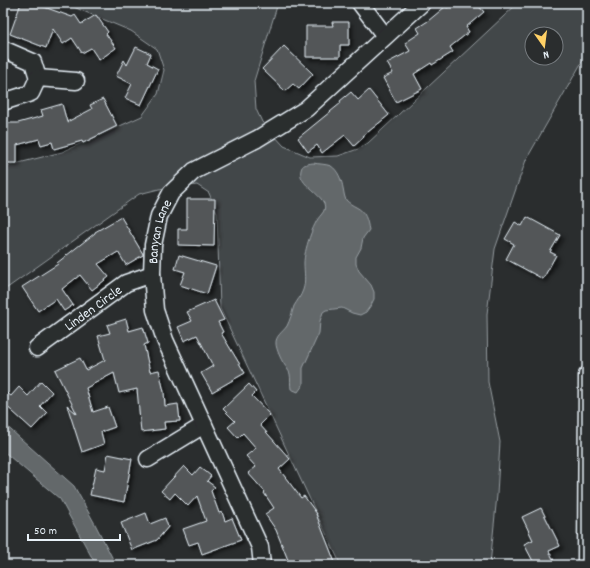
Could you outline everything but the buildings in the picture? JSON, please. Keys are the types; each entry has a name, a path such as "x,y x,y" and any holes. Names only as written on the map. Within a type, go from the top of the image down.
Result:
{"street":[{"path":"360,3 385,36"},
{"name":"Banyan Lane","path":"262,565 260,547 165,340 156,310 152,274 153,245 159,216 171,193 194,172 257,139 306,109 422,3"},
{"path":"3,49 33,62 38,78 31,93 3,102"},
{"path":"38,78 76,80"},
{"name":"Linden Circle","path":"37,348 126,283 152,274"},
{"path":"586,565 587,375"},
{"path":"148,458 204,425"}],"shaded area":[{"path":"64,3 278,3 254,81 256,109 262,122 284,146 310,157 338,156 358,149 368,143 518,3 587,3 587,53 526,160 495,249 487,314 488,382 500,442 497,495 490,565 338,565 339,561 220,308 217,213 209,193 197,185 159,189 139,194 3,291 3,167 62,152 142,116 158,94 164,70 157,49 131,31"},
{"path":"313,163 329,165 338,173 346,200 362,211 366,217 369,230 363,238 361,248 356,257 356,264 359,271 371,285 374,292 374,299 366,312 360,315 342,308 326,310 323,312 320,321 319,333 303,368 303,385 298,392 291,389 290,374 279,354 276,341 278,336 287,326 294,306 303,290 305,280 304,258 307,245 315,224 325,209 324,203 309,188 301,176 302,167"},
{"path":"3,423 74,486 116,565 96,565 60,499 3,451"}]}
